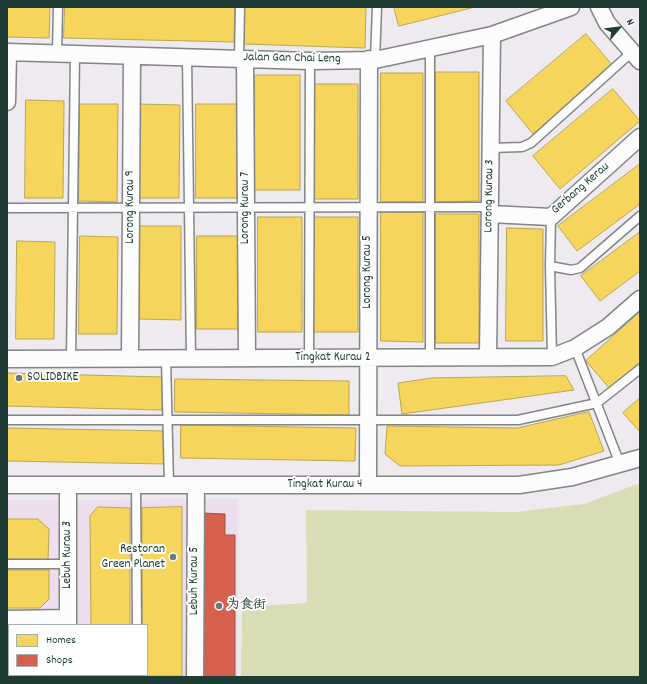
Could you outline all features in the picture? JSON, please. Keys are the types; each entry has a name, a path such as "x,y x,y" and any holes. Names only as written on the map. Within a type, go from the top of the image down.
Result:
{"street":[{"path":"599,7 607,23 636,57"},
{"name":"Jalan Gan Chai Leng","path":"7,52 310,61 372,60 492,35 567,8"},
{"name":"Lorong Kurau 3","path":"488,357 492,35"},
{"path":"7,52 7,102"},
{"name":"Lorong Kurau 9","path":"130,358 132,56"},
{"name":"Lorong Kurau 7","path":"242,59 246,208 247,358"},
{"name":"Lorong Kurau 5","path":"368,485 369,207 372,60"},
{"name":"Gerbang Kerau","path":"490,210 551,217 640,137"},
{"name":"Tingkat Kurau 2","path":"7,359 552,357 575,348 608,327 640,299"},
{"name":"Tingkat Kurau 4","path":"7,485 519,485 572,477 640,458"},
{"name":"Lebuh Kurau 3","path":"68,485 68,621"},
{"name":"Lebuh Kurau 5","path":"195,677 196,485"},
{"path":"13,621 68,621"}],"lane":[{"path":"57,53 58,7"},
{"path":"240,7 242,59"},
{"path":"372,60 377,7"},
{"path":"430,49 430,357"},
{"path":"71,359 75,54"},
{"path":"187,57 191,358"},
{"path":"490,148 522,147 531,143 636,57"},
{"path":"309,358 310,61"},
{"path":"7,208 430,207 490,210"},
{"path":"550,266 571,270 580,268 640,216"},
{"path":"551,217 550,266 552,357"},
{"path":"575,348 620,464"},
{"path":"166,358 169,485"},
{"path":"7,420 518,420 597,403 640,369"},
{"path":"136,485 137,624"},
{"path":"7,564 69,564"}],"shaded area":[{"path":"238,499 238,677 7,677 7,500"}],"green space":[{"path":"640,483 640,677 241,677 242,607 307,603 306,510 515,512 584,504"}],"building: Homes":[{"path":"7,7 50,7 49,38 7,37"},
{"path":"65,7 235,7 234,42 64,38"},
{"path":"245,7 366,7 365,48 244,44"},
{"path":"394,7 475,7 399,26"},
{"path":"586,34 613,66 533,134 506,101"},
{"path":"436,72 479,72 479,201 436,202"},
{"path":"381,73 423,73 423,202 381,202"},
{"path":"255,75 300,75 300,190 255,190"},
{"path":"313,84 358,84 358,199 314,199"},
{"path":"613,89 640,121 560,189 533,156"},
{"path":"26,100 64,101 63,198 25,198"},
{"path":"80,104 118,104 117,202 79,201"},
{"path":"139,104 180,105 179,198 139,198"},
{"path":"196,104 237,104 237,198 196,198"},
{"path":"640,164 640,204 577,251 558,226"},
{"path":"381,212 423,212 423,342 381,341"},
{"path":"436,214 479,214 479,343 436,343"},
{"path":"258,217 302,217 302,332 258,332"},
{"path":"313,217 358,217 358,332 314,332"},
{"path":"140,226 181,226 181,320 140,319"},
{"path":"507,228 543,229 543,341 506,341"},
{"path":"640,232 640,271 600,301 581,276"},
{"path":"80,236 118,237 117,334 79,334"},
{"path":"197,236 238,236 238,329 197,329"},
{"path":"17,241 55,242 54,339 16,339"},
{"path":"640,312 640,362 610,389 586,361"},
{"path":"7,373 163,377 162,410 7,406"},
{"path":"566,376 574,390 402,414 398,383 432,378"},
{"path":"175,379 349,381 349,415 175,412"},
{"path":"640,398 640,432 623,413"},
{"path":"589,412 604,451 559,465 400,466 385,454 387,426 517,428"},
{"path":"181,425 356,428 355,461 181,458"},
{"path":"7,428 165,431 164,464 7,461"},
{"path":"98,507 130,508 130,624 91,624 90,516"},
{"path":"182,507 182,676 148,676 148,624 142,624 142,508"},
{"path":"7,519 38,519 49,529 48,560 7,559"},
{"path":"7,570 49,570 49,599 40,608 7,608"},
{"path":"91,676 130,676 130,677"}],"building: Shops":[{"name":"为食街","path":"203,513 225,514 225,535 235,535 235,677 203,677"},
{"path":"8,649 8,676 33,677 7,677"}],"place":[{"name":"SOLIDBIKE","path":"19,378"},
{"name":"Restoran Green Planet","path":"173,557"},
{"name":"为食街","path":"219,606"}]}
